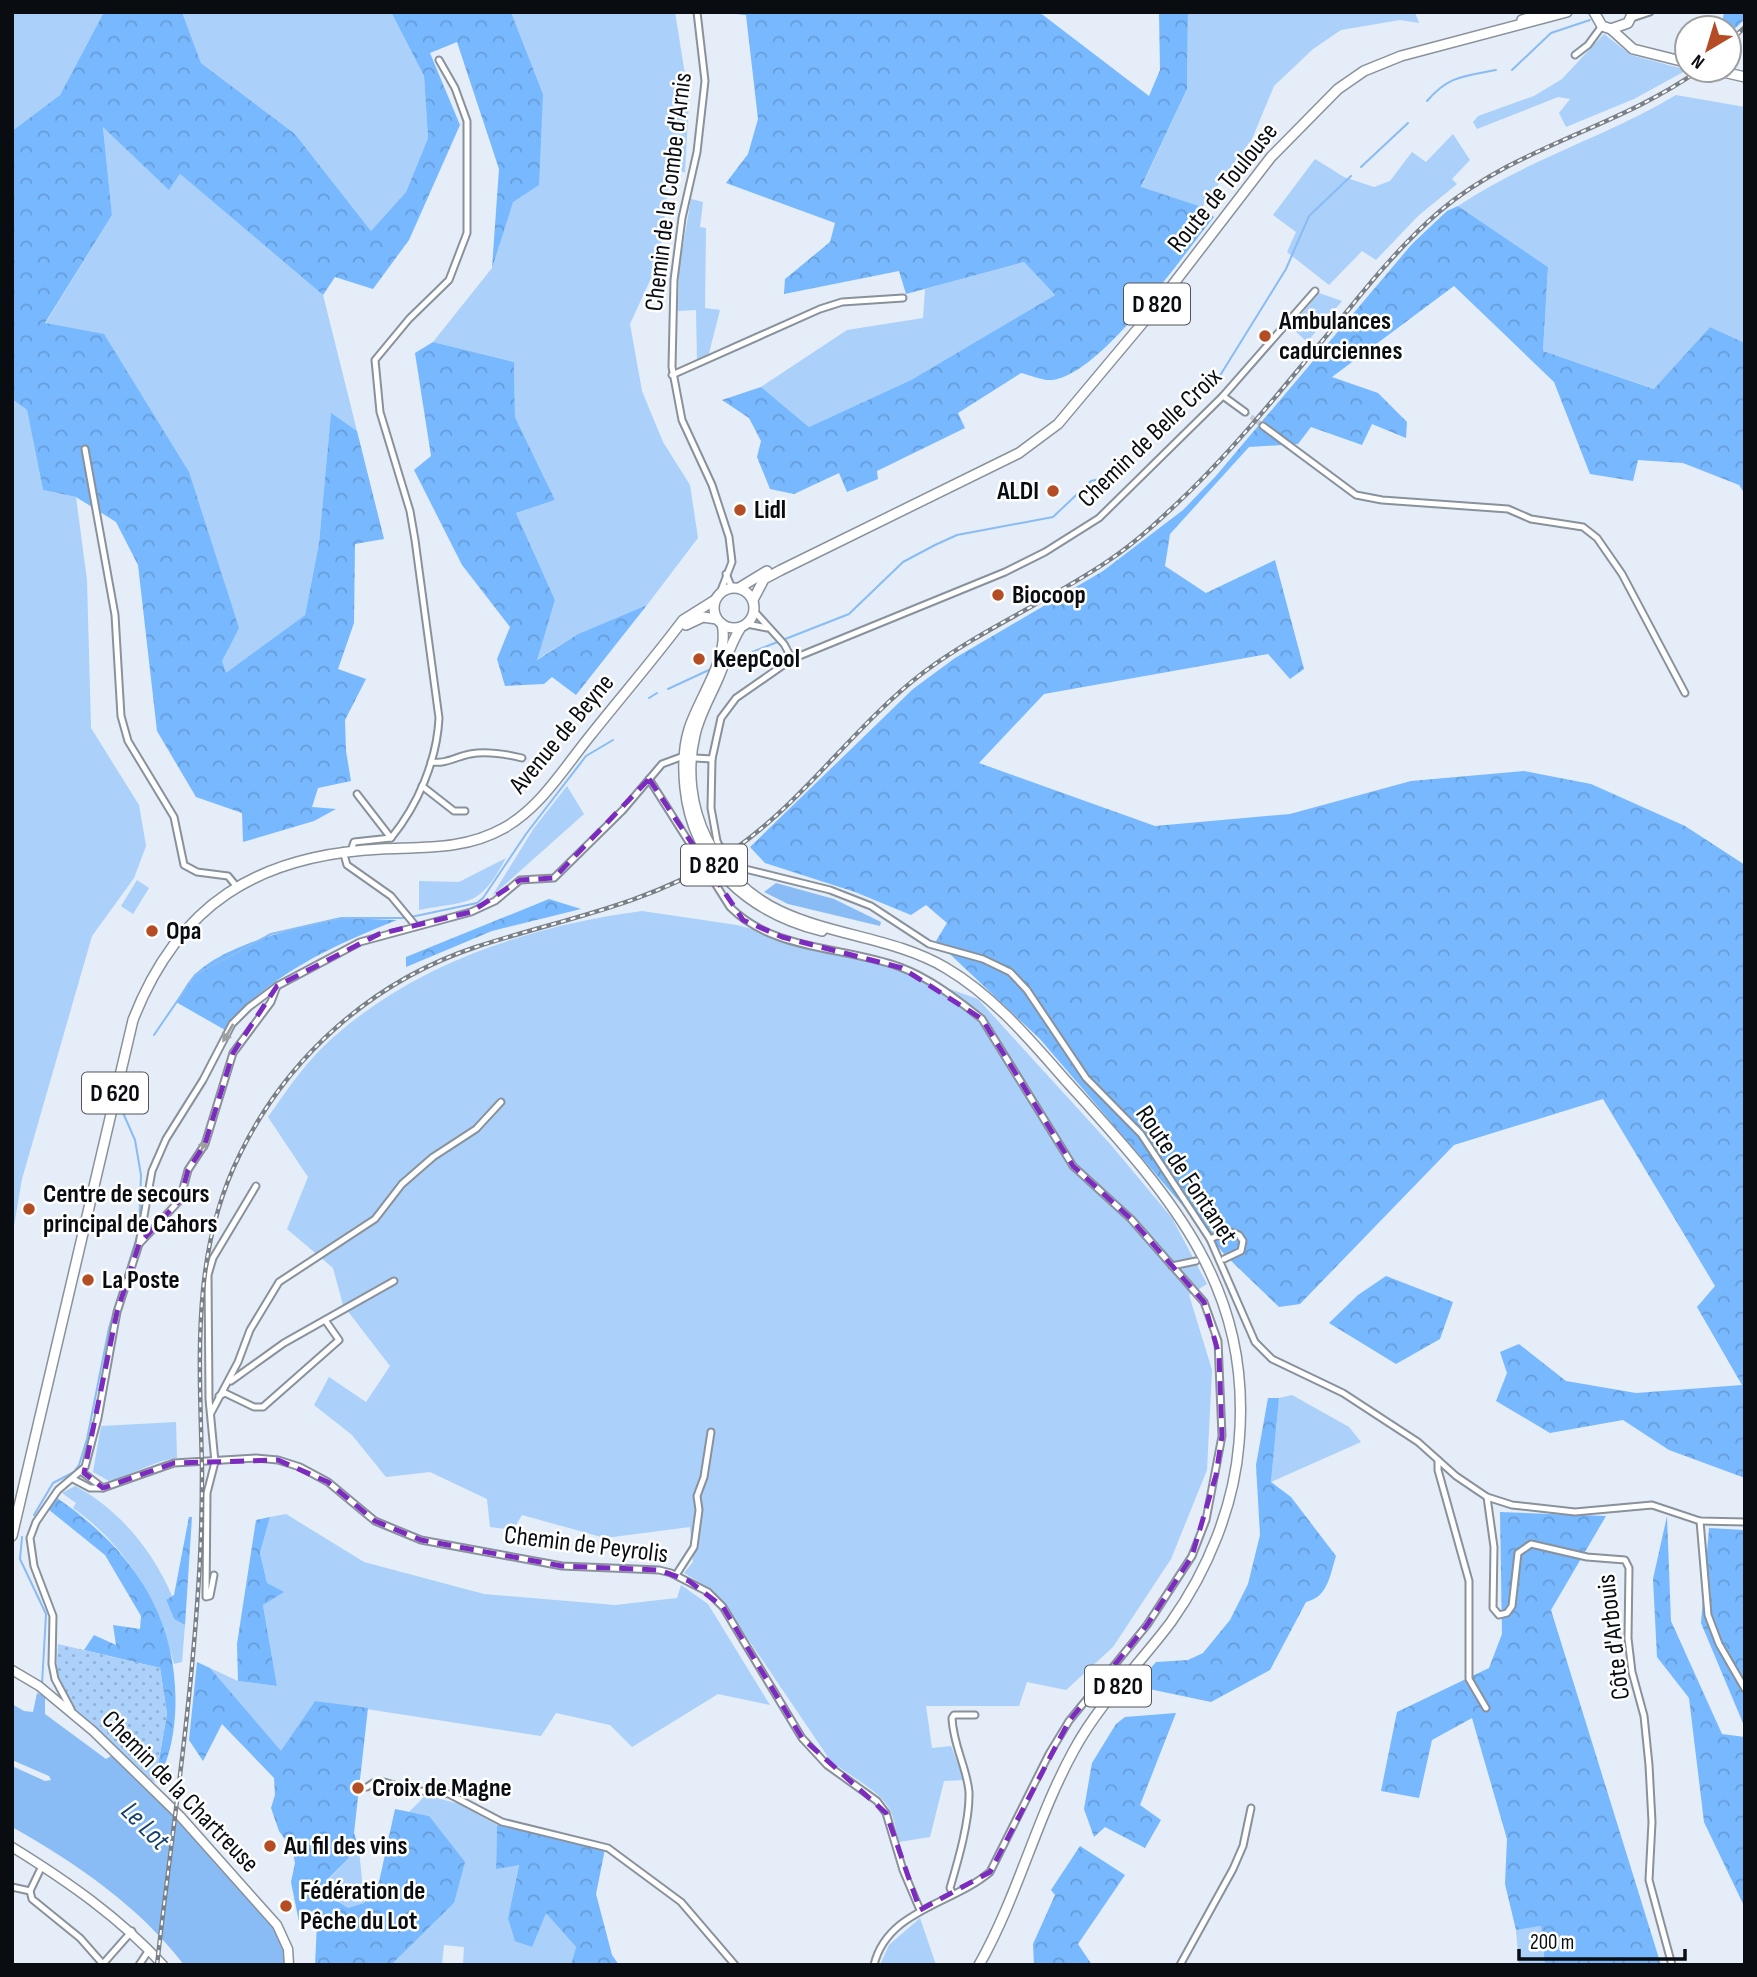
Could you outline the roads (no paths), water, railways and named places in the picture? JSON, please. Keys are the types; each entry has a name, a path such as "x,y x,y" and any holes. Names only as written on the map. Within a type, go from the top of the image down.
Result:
{"main road":[{"name":"Route de Toulouse","path":"736,588 1016,449 1046,429 1140,318 1286,133 1342,80 1392,54 1547,12"},
{"name":"Route de Toulouse","path":"753,600 757,588 772,575 1018,453 1052,429 1151,313 1271,158 1344,84 1401,56 1567,12"},
{"path":"1593,13 1630,48 1673,59"},
{"path":"1607,27 1631,18 1632,45 1646,53"},
{"path":"736,588 753,600 754,611 744,625 719,621 718,597 736,588"},
{"name":"Avenue de Beyne","path":"347,851 442,848 489,835 510,824 541,798 683,620 718,597"},
{"name":"Avenue de Beyne","path":"673,634 703,617 719,621"},
{"name":"D 820","path":"719,621 724,634 724,652"},
{"name":"D 820","path":"744,625 724,652 695,733 691,773 699,822 716,856 745,889 780,911 889,944 944,966 999,1008 1161,1188 1184,1220 1214,1278 1231,1331 1238,1374 1239,1444 1230,1493 1211,1552 1172,1620 1116,1689 1077,1744 1048,1804 1009,1906 979,1965"},
{"name":"D 620","path":"12,1536 133,1020 143,995 172,943 203,912 238,888 276,868 347,851"}],"street":[{"name":"Chemin de la Combe d'Arnis","path":"696,12 705,81 697,152 682,218 674,280 672,375 682,420 712,485 729,537 732,562 718,597"},
{"path":"1631,18 1650,12"},
{"path":"1575,55 1607,27"},
{"path":"391,838 422,786 438,744 439,718 410,511 380,412 375,360 410,319 449,280 467,233 467,121 455,88 439,60"},
{"name":"Chemin de Belle Croix","path":"712,759 721,718 727,706 792,659 991,578 1068,538 1119,501 1223,396 1315,291"},
{"path":"672,375 820,309 842,302 903,298"},
{"path":"1223,396 1245,412"},
{"path":"1263,426 1356,495 1382,500 1507,509 1531,519 1583,527 1597,538 1622,574 1685,693"},
{"path":"85,449 115,615 121,716 128,741 174,817 184,865 197,872 228,876 238,888"},
{"name":"Chemin de la Combe d'Arnis","path":"726,574 736,588"},
{"path":"754,611 784,644 792,659"},
{"path":"744,625 768,628"},
{"path":"431,762 451,762 470,754 507,754 522,758"},
{"path":"49,1695 55,1679 53,1616 34,1566 30,1538 36,1521 58,1490 82,1472 91,1451 117,1312 139,1244 148,1188 166,1139 203,1080 232,1024 248,1007 277,986 360,942 413,920 478,909 495,901 520,880 554,878 624,810 662,764 681,757"},
{"path":"695,758 712,759"},
{"name":"Route de Fontanet","path":"712,759 712,824 723,854 730,863 747,871 830,890 871,906 929,944 997,964 1010,972 1027,990 1086,1078 1141,1134 1210,1239 1261,1349 1290,1370 1343,1393 1418,1442 1487,1497 1512,1505 1575,1512 1652,1505 1700,1521 1745,1522"},
{"path":"649,779 730,907 743,920 782,937 902,968 961,1003 982,1019 1073,1166 1131,1219 1204,1302 1218,1341 1222,1436 1206,1520 1192,1556 1147,1625 1090,1691 1055,1743 989,1872 977,1883 920,1910 882,1943 874,1965"},
{"path":"422,786 448,803 454,811 465,811"},
{"path":"357,794 391,838"},
{"path":"391,838 354,842 347,851 347,865 370,879 413,920"},
{"path":"139,1244 180,1200 188,1170 205,1144 233,1053 271,1002 277,986"},
{"path":"211,1413 228,1383 250,1330 279,1282 375,1219 402,1184 433,1157 476,1129 502,1102"},
{"path":"214,1575 210,1596 206,1597 207,1493 215,1462 211,1413 209,1268 256,1186"},
{"path":"1210,1239 1228,1231 1239,1235 1242,1241 1241,1251 1224,1259"},
{"path":"1172,1266 1196,1261"},
{"path":"228,1383 261,1357 394,1281"},
{"path":"219,1396 225,1393 254,1408 263,1407 338,1341 338,1337 325,1320"},
{"path":"676,1575 694,1546 699,1510 697,1496 704,1477 711,1432"},
{"name":"Chemin de Peyrolis","path":"103,1489 164,1465 256,1458 287,1462 332,1485 386,1527 441,1545 562,1566 659,1570 676,1575 708,1592 723,1607 802,1738 837,1773 877,1801 886,1812 903,1870 920,1910"},
{"path":"1438,1460 1438,1470 1469,1581 1469,1679 1486,1708"},
{"path":"82,1472 103,1489"},
{"path":"73,1479 90,1488 103,1489"},
{"name":"Côte d'Arbouis","path":"1487,1497 1495,1559 1493,1608 1499,1615 1507,1614 1512,1606 1518,1553 1531,1544 1587,1557 1617,1557 1625,1560 1629,1568 1628,1638 1632,1672 1644,1716 1649,1765 1652,1822 1648,1880 1672,1965"},
{"path":"1700,1521 1708,1615 1719,1644 1745,1689"},
{"name":"Chemin de la Chartreuse","path":"12,1670 39,1686 75,1715 155,1790 283,1933 289,1965"},
{"path":"55,1679 75,1715"},
{"path":"49,1695 60,1690"},
{"path":"953,1894 950,1888 959,1858 969,1792 953,1742 952,1718 954,1715 975,1715"},
{"path":"367,1787 373,1783 384,1782 411,1790 449,1794 502,1822 608,1848 681,1902 735,1965"},
{"path":"1180,1965 1233,1869 1243,1846 1251,1808"},
{"path":"12,1847 132,1931 163,1965"},
{"path":"42,1866 30,1891 32,1899 80,1938 102,1964 132,1931"},
{"path":"12,1887 30,1891"},
{"path":"139,1965 150,1951"}],"water":[{"path":"776,883 834,899 881,922 880,926 788,904 764,892"},
{"name":"Le Lot","path":"37,1693 45,1696 45,1714 106,1759 111,1756 119,1760 229,1874 280,1933 285,1941 287,1965 184,1965 147,1924 105,1887 60,1855 12,1827 12,1766 45,1781 51,1780 49,1776 12,1760 12,1704 24,1711 33,1712"}],"waterway":[{"path":"1512,70 1551,33 1590,20"},
{"path":"1427,101 1450,82 1496,70"},
{"path":"1361,167 1408,123"},
{"path":"1216,382 1286,269 1309,216 1351,176"},
{"path":"729,661 849,614 903,562 935,545 957,535 1053,517 1091,481 1123,473 1134,465"},
{"path":"668,689 711,669"},
{"path":"649,698 657,693"},
{"path":"411,917 477,903 483,898 526,834 586,756 613,740"},
{"path":"154,1035 195,975 271,934 341,918 406,918"},
{"path":"34,1515 53,1483 74,1472 79,1465 87,1439 109,1328 139,1230 141,1175 135,1140 120,1106 127,1073"},
{"path":"22,1537 20,1559 46,1614 42,1684"}],"tunnel":[{"path":"1245,412 1263,426"}],"railway":[{"path":"157,1965 195,1638 201,1546 200,1348 205,1269 224,1192 240,1154 283,1085 337,1026 402,980 476,947 599,911 659,890 688,877 745,841 773,819 871,719 924,672 969,642 1108,561 1161,519 1232,448 1381,270 1440,211 1502,170 1677,84"}],"place":[{"name":"Ambulances cadurciennes","path":"1265,336"},
{"name":"ALDI","path":"1053,491"},
{"name":"Lidl","path":"740,510"},
{"name":"Biocoop","path":"998,595"},
{"name":"KeepCool","path":"699,659"},
{"name":"Opa","path":"152,931"},
{"name":"Centre de secours principal de Cahors","path":"29,1209"},
{"name":"La Poste","path":"88,1280"},
{"name":"Croix de Magne","path":"358,1788"},
{"name":"Au fil des vins","path":"270,1846"},
{"name":"Fédération de Pêche du Lot","path":"286,1906"}]}
